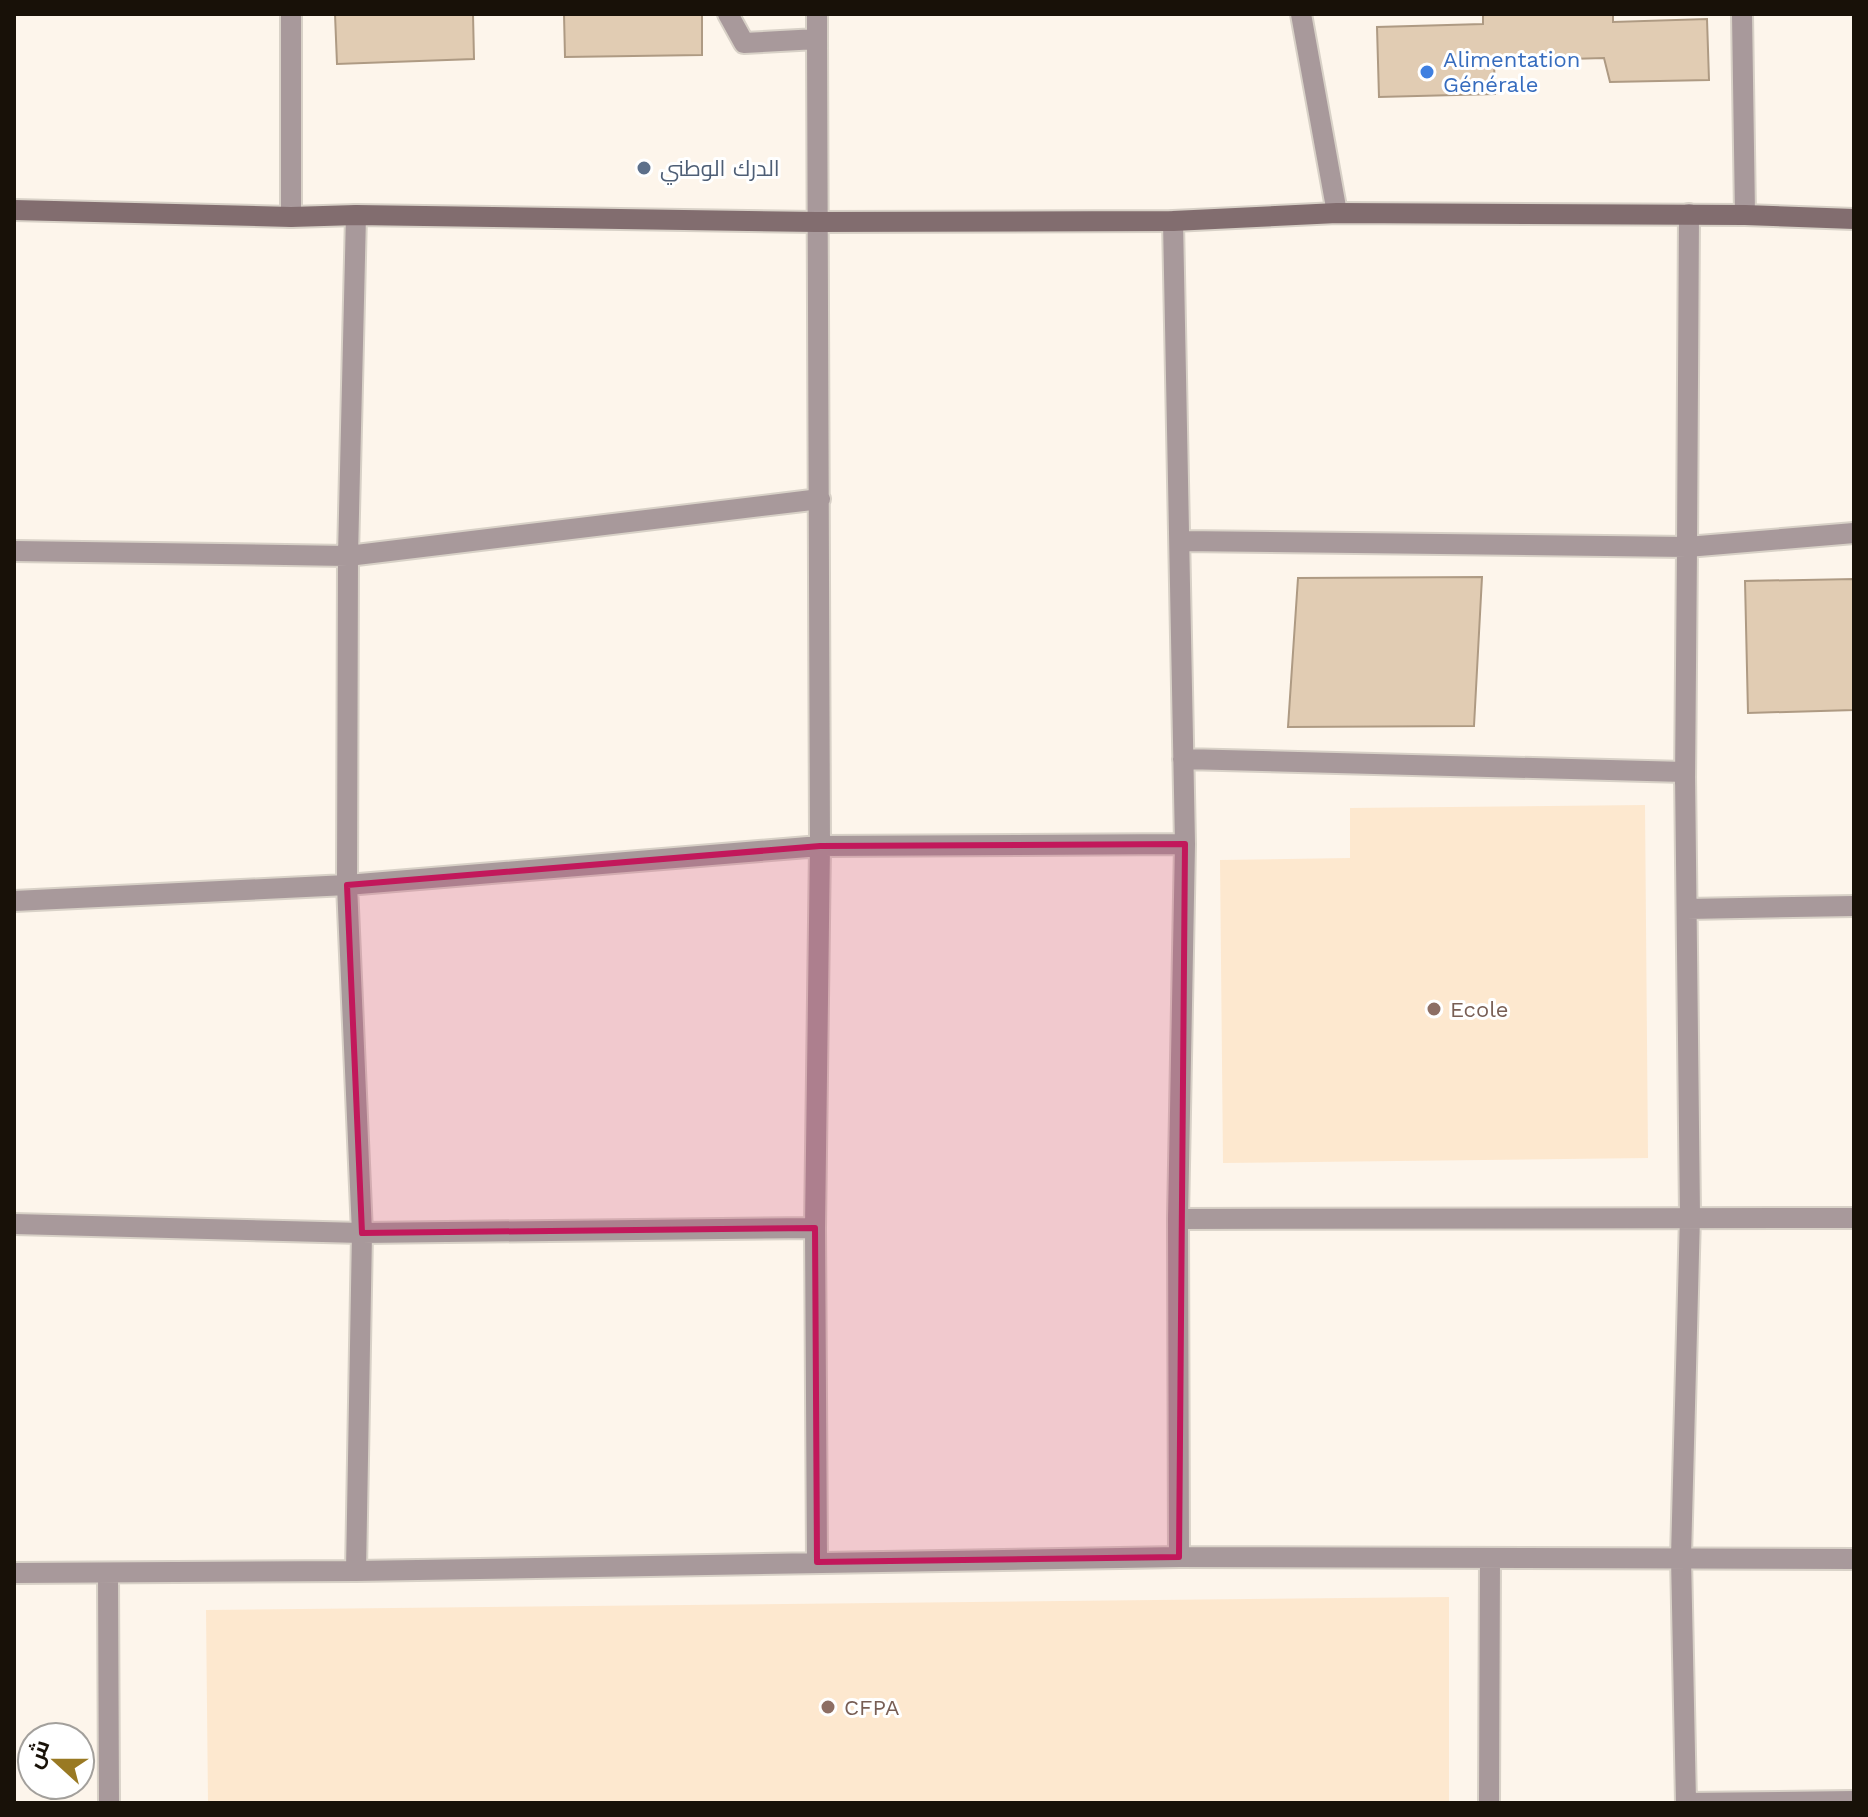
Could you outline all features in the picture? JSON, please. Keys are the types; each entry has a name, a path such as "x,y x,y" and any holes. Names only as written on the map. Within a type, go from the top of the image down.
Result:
{"main road":[{"path":"14,210 291,217 356,215 816,222 1173,221 1337,213 1689,214 1854,219"}],"street":[{"path":"291,14 291,217"},
{"path":"728,14 744,43 817,39"},
{"path":"817,14 820,499 815,1228 817,1562"},
{"path":"1301,14 1337,213"},
{"path":"1742,14 1745,215"},
{"path":"1685,794 1689,214"},
{"path":"356,215 348,556 347,885 362,1233 356,1571"},
{"path":"1173,221 1185,844 1178,1219 1179,1557"},
{"path":"14,551 348,556 820,499"},
{"path":"1180,541 1687,547 1854,533"},
{"path":"1183,759 1685,772 1690,1216 1681,1557 1686,1803 1854,1801"},
{"path":"14,901 347,885 820,846 1185,844"},
{"path":"1687,909 1854,906"},
{"path":"1178,1219 1854,1218"},
{"path":"14,1224 362,1233 815,1228"},
{"path":"14,1573 356,1571 1179,1557 1854,1559"},
{"path":"1489,1803 1490,1558"},
{"path":"108,1574 109,1803"}],"highlighted area":[{"path":"1185,844 1179,1557 817,1562 815,1228 362,1233 347,885 820,846"}],"shaded area":[{"name":"Ecole","path":"1645,805 1648,1158 1223,1163 1220,860 1350,858 1350,808"},
{"name":"CFPA","path":"1449,1597 1449,1803 208,1803 206,1610"}],"building":[{"path":"335,14 473,14 474,59 337,64"},
{"path":"564,14 702,14 702,55 565,57"},
{"path":"1483,14 1613,14 1613,22 1707,19 1709,80 1610,82 1604,58 1494,61 1495,94 1379,97 1377,27 1483,24"},
{"path":"1482,577 1474,726 1288,727 1298,578"},
{"path":"1854,579 1854,710 1748,713 1745,581"}],"place":[{"name":"Alimentation Générale","path":"1427,72"},
{"name":"الدرك الوطني","path":"644,168"},
{"name":"Ecole","path":"1434,1009"},
{"name":"CFPA","path":"828,1707"}]}
